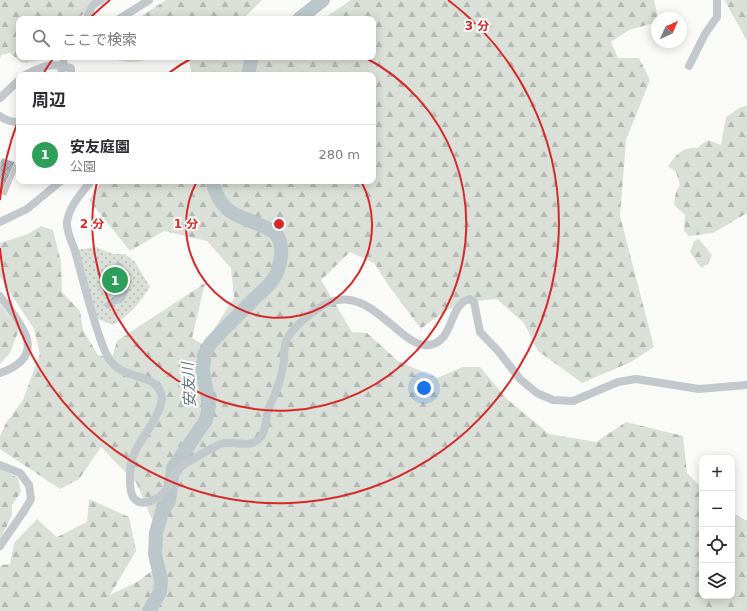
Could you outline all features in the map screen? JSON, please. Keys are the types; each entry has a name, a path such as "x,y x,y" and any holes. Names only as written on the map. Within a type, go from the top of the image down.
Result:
{"street":[{"path":"88,16 93,5 101,0"},
{"path":"123,16 149,0"},
{"path":"689,66 705,34 716,20 717,0"},
{"path":"31,72 47,64 63,61"},
{"path":"61,72 63,61"},
{"path":"63,61 71,68 71,72"},
{"path":"0,98 16,83"},
{"path":"0,116 7,120 16,122"},
{"path":"0,222 27,209 57,184"},
{"path":"89,184 74,204 67,224 95,324 104,350 111,362 120,370 155,384 161,393 162,404 134,454 130,466 130,486 132,496 139,502 148,503 156,499 166,490 173,476 185,464 223,443 250,444 260,438 267,421 268,410 280,385 284,365 286,341 311,313 321,306 343,299 366,305 413,342 428,345 442,339 448,330 452,319 464,301 469,299 474,302 480,332 499,352 514,373 537,393 553,400 573,401 618,382 636,379 699,389 747,385"},
{"path":"0,296 25,330 28,348 23,360 13,368 0,373"},
{"path":"0,465 20,473 29,485 31,499 0,546"}],"green space":[{"path":"0,0 110,0 92,6 81,16 16,16 16,58 10,53 1,55 0,58"},
{"path":"166,0 262,0 246,16 142,16"},
{"path":"351,0 654,0 657,12 651,12 651,24 629,30 611,42 618,58 639,58 650,80 626,140 620,216 654,347 631,362 582,383 538,351 524,323 497,299 473,301 456,306 439,315 421,329 374,263 350,252 321,280 352,332 367,333 398,361 437,378 463,367 480,367 507,399 549,434 596,442 626,422 683,436 687,473 699,485 699,599 735,599 735,514 747,521 747,611 0,611 0,567 2,565 10,564 14,543 37,519 57,537 87,522 89,499 129,517 136,551 110,595 137,582 161,564 154,524 137,484 101,447 79,479 60,489 0,449 0,436 6,423 23,400 40,354 34,329 0,277 0,243 28,234 41,226 53,230 61,262 62,292 80,311 83,330 98,355 112,358 117,341 205,283 192,338 204,345 234,298 231,268 207,241 164,231 130,251 89,200 100,184 376,184 376,72 191,72 189,60 376,60 376,16 327,16"},
{"path":"725,0 747,0 747,41 730,10"},
{"path":"18,60 38,60 36,61 22,63"},
{"path":"115,60 144,60 136,62"},
{"path":"747,106 747,213 713,233 689,236 684,231 685,215 674,205 676,192 680,185 676,172 668,166 680,152 688,148 697,148 708,140 721,145 726,117 741,107"},
{"path":"699,239 712,255 708,264 701,268 690,252 694,241"},
{"path":"96,247 113,254 125,254 135,262 150,287 134,309 113,325 96,318 76,250"},
{"path":"0,304 19,329 10,353 0,364"},
{"path":"0,468 18,478 21,492 12,505 12,515 0,540"}],"water":[{"path":"117,262 123,264 129,288 122,303 115,304 108,309 103,305 118,293 120,288 114,272 114,266"}],"building":[{"path":"2,158 15,162 0,196 0,163"}],"waterway":[{"name":"安友川","path":"303,16 323,0"},
{"name":"安友川","path":"249,72 251,60"},
{"name":"安友川","path":"149,611 160,592 161,580 155,554 156,533 162,512 169,501 173,468 206,420 209,406 203,371 204,355 210,344 268,286 275,276 280,262 281,248 277,235 261,225 228,210 222,203 213,184"}],"place":[{"name":"安友庭園","path":"115,280"}]}
